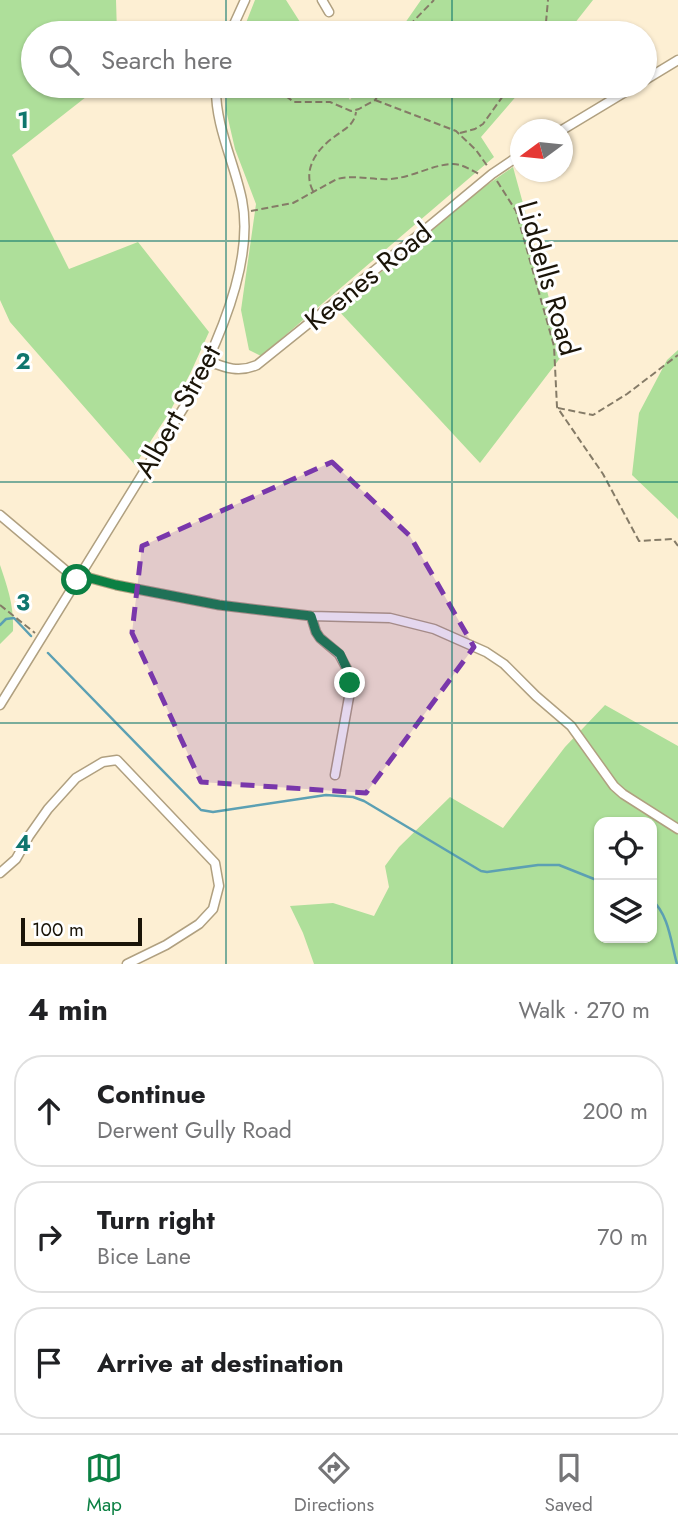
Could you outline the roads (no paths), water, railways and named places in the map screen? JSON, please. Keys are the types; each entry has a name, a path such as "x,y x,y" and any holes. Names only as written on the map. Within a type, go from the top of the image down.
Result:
{"street":[{"path":"235,21 245,0"},
{"path":"322,0 329,12"},
{"path":"657,73 678,60"},
{"name":"Albert Street","path":"0,705 184,408 222,329 242,248 243,212 240,191 219,121 217,98"},
{"path":"573,123 615,98"},
{"name":"Keenes Road","path":"208,361 236,370 257,365 510,162"},
{"path":"0,515 79,577 219,605 311,616 403,620 434,629 486,652 504,664 571,726 614,786 678,829"},
{"path":"311,616 320,638 340,654 350,683 335,775"},
{"path":"0,873 16,859 48,809 76,778 103,762 117,760 215,863 219,886 214,908 199,924 166,945 127,964"}],"waterway":[{"path":"0,625 6,619 14,618 31,636"},
{"path":"48,653 201,810 213,812 326,795 353,797 481,871 559,865 596,880"},
{"path":"657,905 666,921 677,964"}]}
